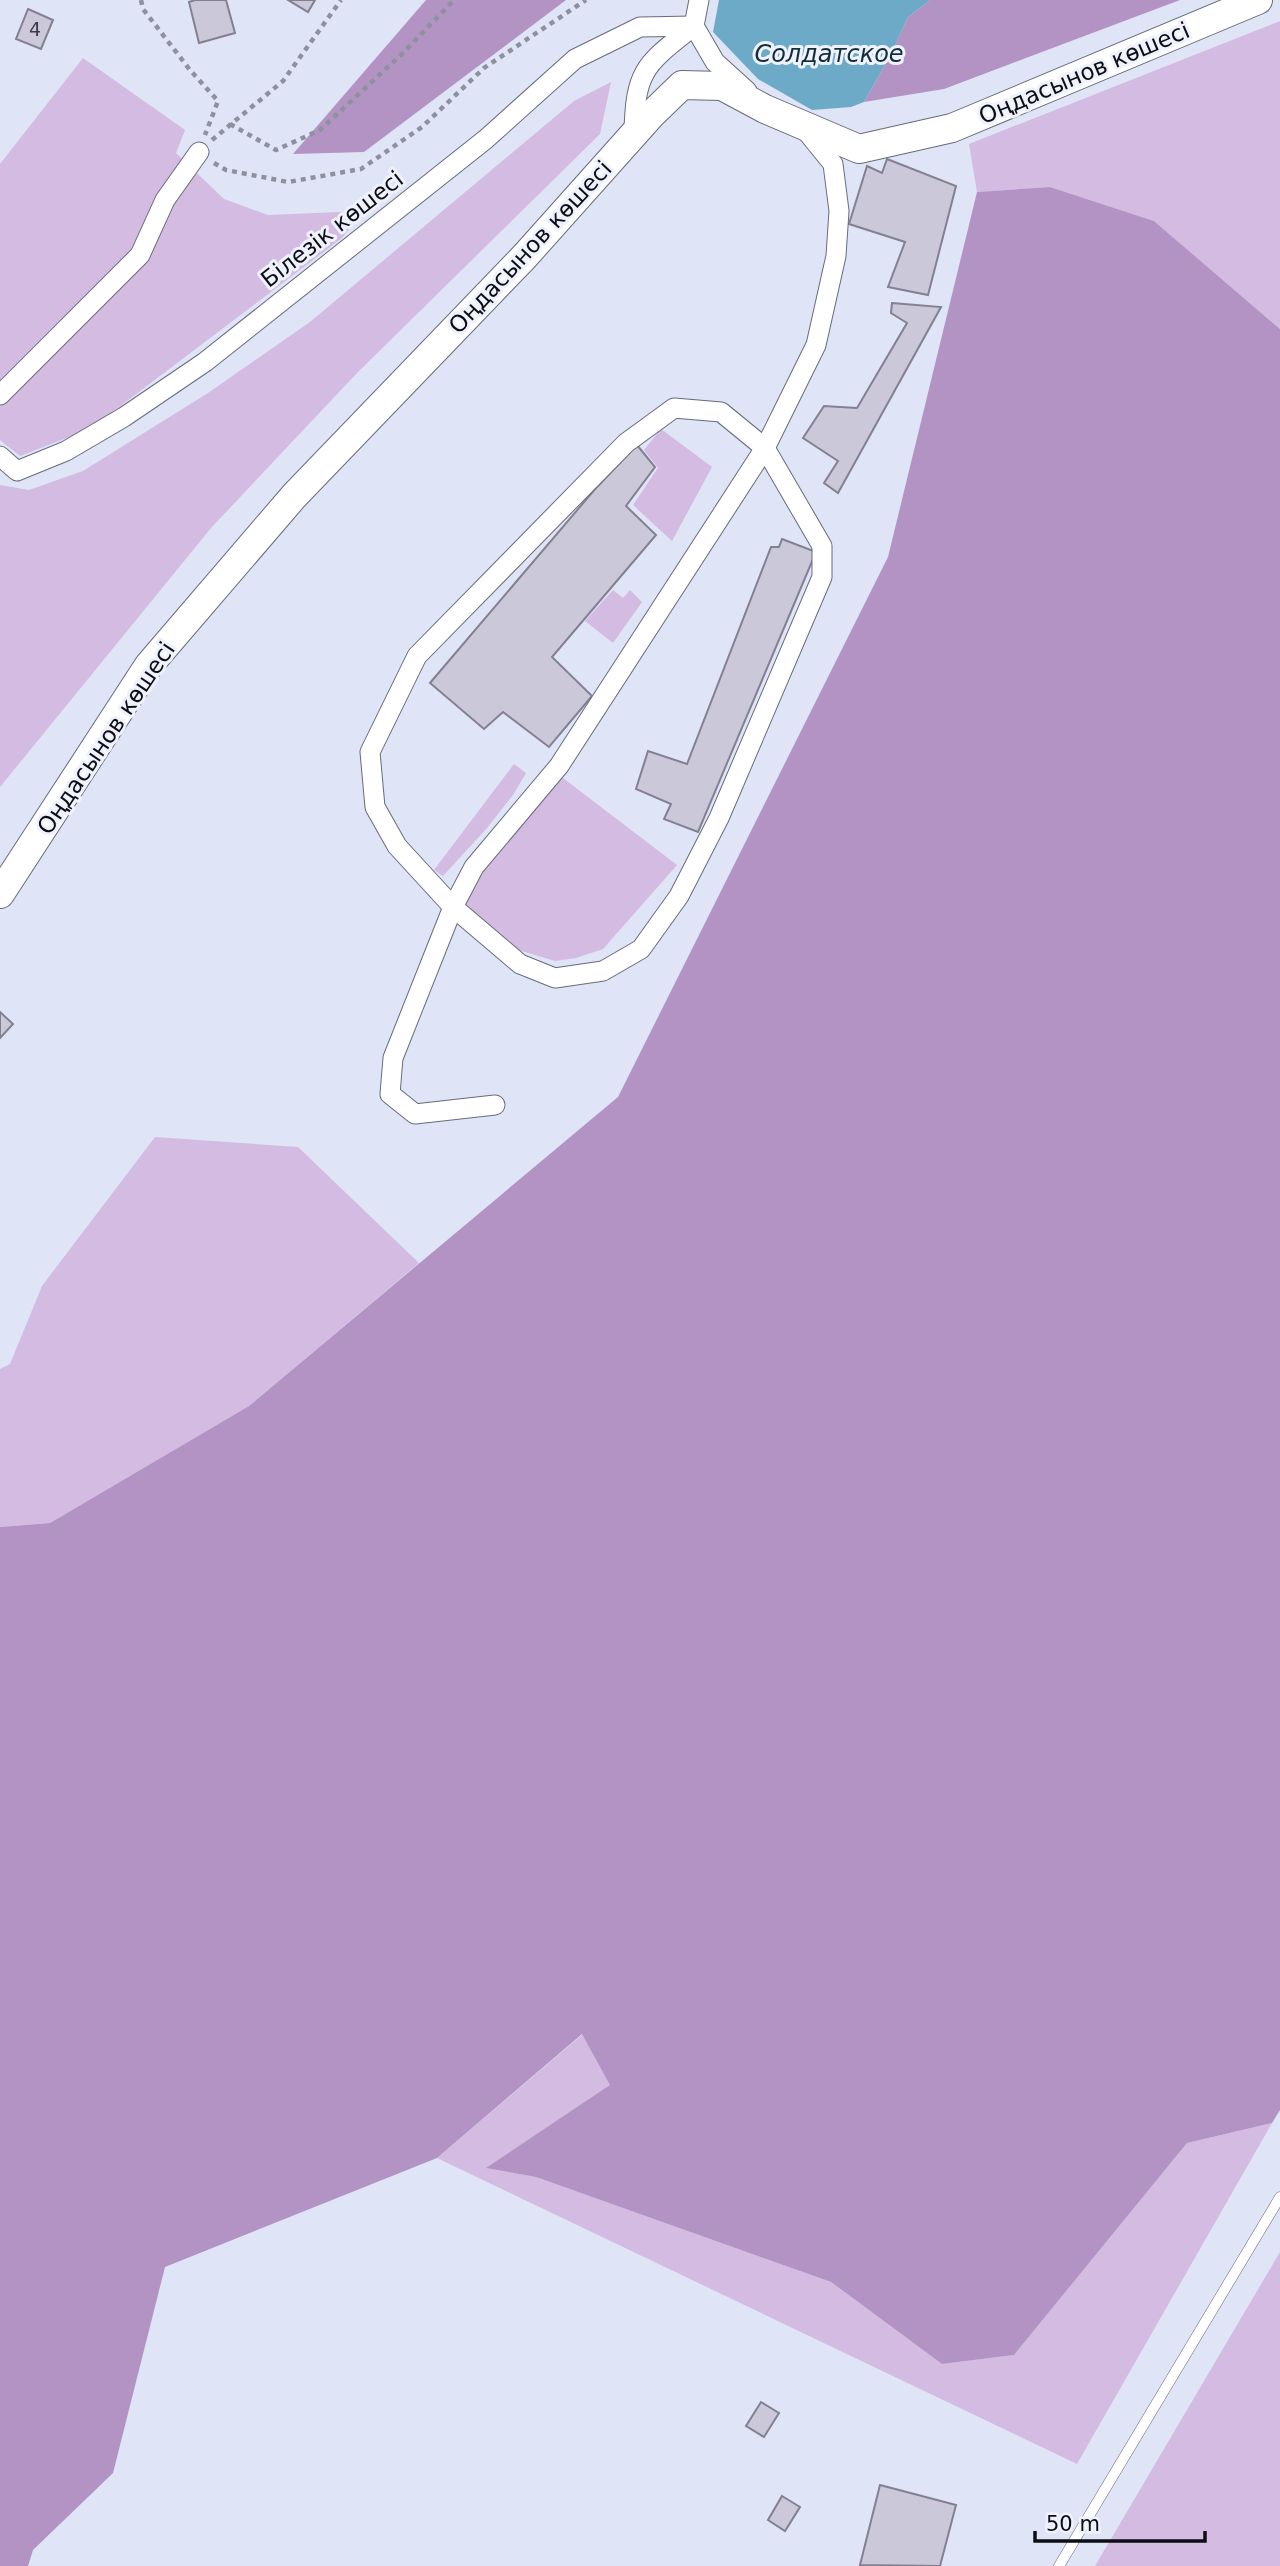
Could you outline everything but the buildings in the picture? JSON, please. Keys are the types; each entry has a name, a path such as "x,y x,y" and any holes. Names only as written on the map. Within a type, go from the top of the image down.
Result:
{"street":[{"path":"634,134 634,97 646,67 694,26 699,0"},
{"name":"Оңдасынов көшесі","path":"0,894 149,665 294,496 525,256 634,134 682,85 722,86 765,109 859,149 953,128 1258,0"},
{"path":"694,26 715,62 765,109"},
{"name":"Білезік көшесі","path":"0,457 17,471 66,451 124,417 205,362 486,139 575,59 640,27 694,26"},
{"path":"495,1105 415,1114 390,1094 393,1058 453,907 474,867 559,766 765,448 816,345 836,256 839,211 833,164 801,124"},
{"path":"0,395 140,255 165,200 199,152"},
{"path":"674,408 721,412 765,448 822,546 822,577 719,818 679,896 641,949 603,971 555,978 520,964 453,907 397,846 375,807 370,752 417,656 626,443 674,408"}],"lane":[{"path":"1059,2566 1280,2197"}],"path":[{"path":"141,0 143,9 190,70 218,101 199,152"},
{"path":"199,152 283,81 341,0"},
{"path":"230,124 276,150 320,130 402,54 454,0"},
{"path":"199,152 226,170 288,182 361,169 422,127 484,68 586,0"}],"shaded area":[{"path":"426,0 566,0 364,152 293,154"},
{"path":"930,0 1180,0 944,89 864,102 908,17"},
{"path":"1280,21 1280,329 1154,221 1050,187 977,192 969,144"},
{"path":"83,58 185,130 176,153 224,199 268,215 363,211 342,238 90,429 20,456 0,440 0,164"},
{"path":"611,82 600,134 357,373 211,528 0,787 0,485 29,490 83,471 208,393 310,322 574,101"},
{"path":"1050,187 1154,221 1280,329 1280,2110 1272,2123 1187,2143 1014,2355 942,2364 831,2282 536,2177 486,2168 610,2085 582,2034 437,2158 165,2267 113,2473 33,2550 28,2566 0,2566 0,1527 50,1523 249,1406 618,1097 888,557 977,192"},
{"path":"661,429 712,467 672,541 633,505 658,468 644,450"},
{"path":"613,590 623,598 630,590 642,602 613,643 585,621"},
{"path":"514,764 526,773 513,795 443,876 434,870"},
{"path":"559,775 677,865 603,949 576,958 555,961 515,949 462,901 489,861"},
{"path":"155,1137 298,1147 419,1263 249,1406 50,1523 0,1527 0,1369 10,1364 42,1286"},
{"path":"583,2034 611,2085 487,2168 536,2177 831,2282 942,2364 1014,2355 1187,2143 1272,2123 1077,2464 437,2158"},
{"path":"1280,2252 1280,2566 1095,2566"}],"water":[{"name":"Солдатское","path":"719,0 930,0 908,17 864,102 851,107 812,110 758,79 713,32"}]}
